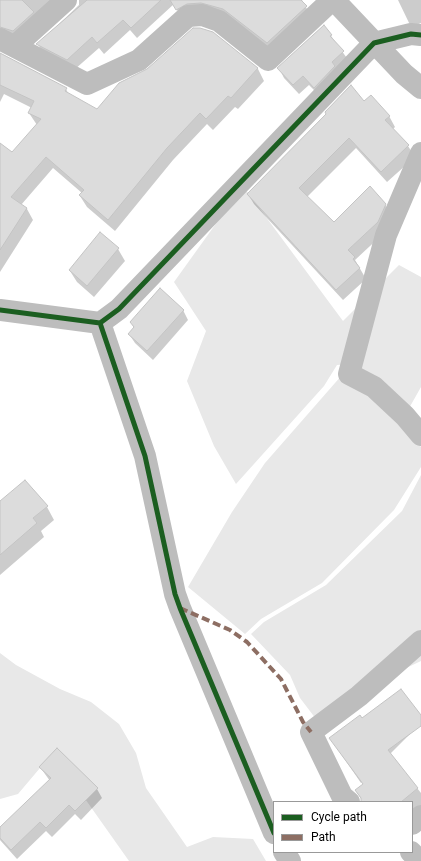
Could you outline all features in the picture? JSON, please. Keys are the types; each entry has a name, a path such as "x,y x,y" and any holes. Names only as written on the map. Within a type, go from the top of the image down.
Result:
{"street":[{"path":"66,0 8,42 87,84 139,60 188,16 202,15 219,21 268,60 333,0 404,74 421,88"},
{"path":"0,310 100,323 120,309 374,43 412,34 421,35"},
{"path":"421,153 386,235 349,374 374,387 406,416 421,436"},
{"path":"100,323 145,456 180,608 273,830"},
{"path":"348,801 342,796 311,732 359,696 421,641"},
{"path":"413,823 421,816"},
{"path":"412,853 420,861"}],"shaded area":[{"path":"243,186 343,321 399,265 421,277 421,387 408,410 353,364 337,365 324,386 236,484 214,446 187,381 206,331 174,282"},
{"path":"342,375 397,417 421,447 421,467 394,510 322,583 261,619 245,634 188,587 232,512 265,463"},
{"path":"421,475 421,661 402,670 316,719 300,698 290,675 251,634 264,622 326,585 402,511"},
{"path":"0,653 16,665 60,689 91,702 119,724 136,753 146,788 187,847 213,837 253,839 266,861 129,861 71,779 40,768 18,794 0,799"}],"building":[{"path":"0,0 22,0 34,12 13,31 0,27"},
{"path":"87,0 161,0 131,28 123,20 97,43 92,37 67,60 36,44"},
{"path":"170,0 301,0 307,6 267,43 223,9 201,3 187,4 176,10"},
{"path":"324,25 332,35 330,36 344,51 332,62 335,66 314,88 303,76 293,85 277,68"},
{"path":"193,28 200,28 213,32 258,68 231,98 228,96 206,119 200,113 167,148 108,220 79,195 84,190 46,157 11,197 27,208 0,250 0,143 12,152 41,119 28,113 34,101 0,85 0,53 67,88 65,91 97,109 119,83 147,69"},
{"path":"351,85 364,101 371,95 390,116 385,120 409,145 381,172 349,138 299,188 334,222 370,186 386,204 378,222 348,250 355,257 353,259 360,268 336,290 247,194 326,114 325,112"},
{"path":"100,232 119,248 87,286 69,270"},
{"path":"160,288 184,310 147,351 128,334 134,327 130,322"},
{"path":"25,480 48,506 33,518 37,523 0,555 0,501"},
{"path":"401,689 421,715 421,726 388,750 418,788 402,801 361,801 361,798 355,790 363,784 329,738 360,715 362,718"},
{"path":"57,748 98,788 75,811 69,805 46,828 40,822 11,850 0,838 0,827 51,778 39,767"}],"marked path":[{"path":"180,608 230,630 247,642 281,679 303,722 311,732"}],"cycle path":[{"path":"0,310 100,323 119,309 374,43 411,34 421,35"},
{"path":"100,323 145,456 175,594 273,831"}]}
